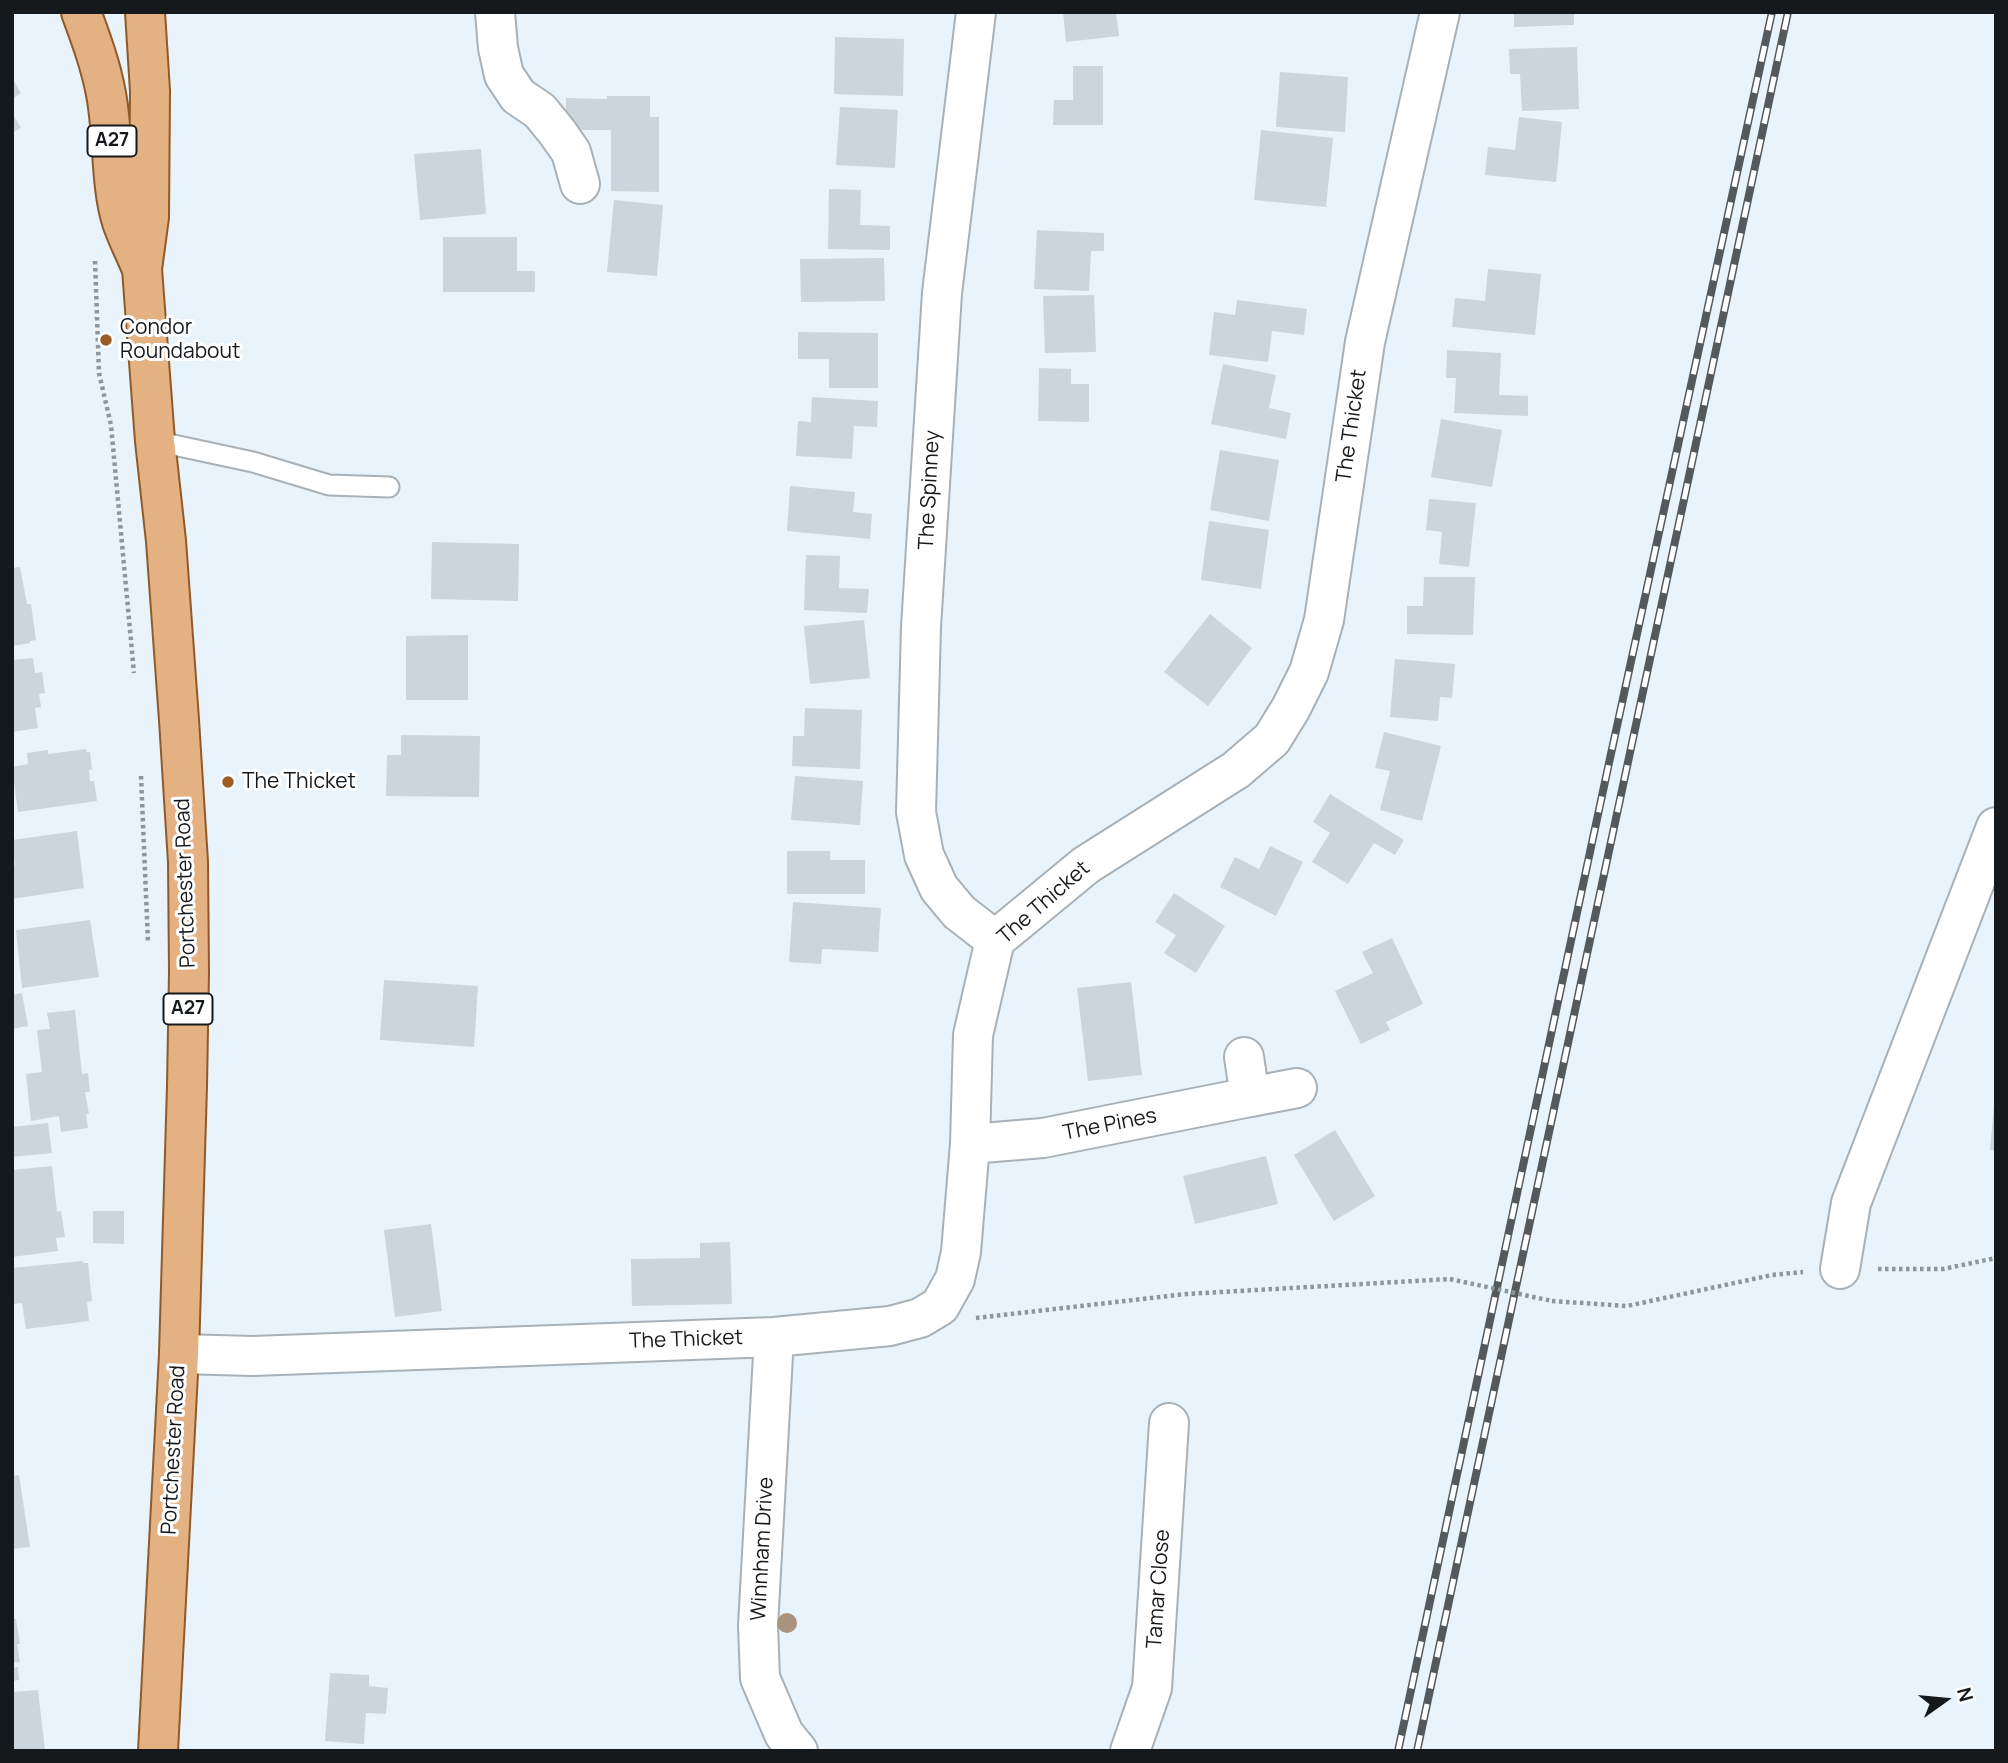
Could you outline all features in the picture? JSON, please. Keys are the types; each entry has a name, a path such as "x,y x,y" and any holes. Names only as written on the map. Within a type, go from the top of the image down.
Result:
{"main road":[{"name":"Portchester Road","path":"81,12 106,94 114,176 122,221 142,269"},
{"name":"Portchester Road","path":"145,12 150,90 149,217 142,269 173,626 188,862 187,1086 179,1354 158,1751"}],"street":[{"path":"495,12 498,48 504,75 518,96 540,111 571,152 580,184"},
{"name":"The Spinney","path":"976,12 942,293 921,627 916,813 923,855 939,888 959,912 995,940"},
{"name":"The Thicket","path":"179,1354 267,1356 774,1337 890,1326 919,1318 940,1306 955,1279 961,1252 970,1144 973,1035 995,940 1086,865 1236,770 1272,739 1292,708 1309,672 1324,620 1365,342 1440,12"},
{"path":"1840,1269 1851,1203 1996,827"},
{"path":"1244,1057 1250,1097"},
{"name":"The Pines","path":"970,1144 1043,1138 1297,1088"},
{"name":"Winnham Drive","path":"774,1337 758,1626 760,1678 784,1734 798,1751"},
{"name":"Tamar Close","path":"1130,1751 1152,1688 1169,1423"}],"lane":[{"path":"155,441 253,463 329,485 389,487"}],"path":[{"path":"95,256 99,373 111,425 135,685"},
{"path":"141,768 148,945"},
{"path":"940,1306 973,1319 1186,1294 1450,1279 1552,1301 1627,1306 1772,1275 1840,1269 1943,1269 1996,1258"}],"building":[{"path":"1063,12 1116,12 1119,36 1066,42"},
{"path":"1514,12 1574,12 1574,25 1514,27"},
{"path":"835,37 904,39 903,96 834,94"},
{"path":"1577,47 1579,109 1522,111 1520,74 1510,74 1509,49"},
{"path":"1073,66 1103,66 1103,125 1053,125 1054,100 1073,100"},
{"path":"1280,72 1348,77 1345,132 1276,127"},
{"path":"12,78 21,93 12,99"},
{"path":"607,96 650,96 650,117 659,117 659,192 611,191 611,130 566,130 566,98 607,99"},
{"path":"840,107 898,110 895,168 836,165"},
{"path":"12,113 21,128 12,133"},
{"path":"1519,117 1562,122 1556,182 1485,175 1488,147 1515,150"},
{"path":"1261,130 1333,138 1326,207 1254,200"},
{"path":"481,149 486,214 420,220 414,154"},
{"path":"829,189 861,190 860,225 890,226 890,250 828,249"},
{"path":"614,200 663,205 657,276 607,272"},
{"path":"1037,230 1104,233 1104,251 1091,251 1089,291 1034,289"},
{"path":"443,237 517,237 517,271 535,271 535,292 443,292"},
{"path":"884,258 885,301 801,302 800,259"},
{"path":"1488,269 1541,274 1535,335 1452,327 1455,298 1485,301"},
{"path":"1094,295 1096,352 1045,353 1043,296"},
{"path":"1237,300 1307,309 1304,335 1272,331 1268,362 1209,355 1214,312 1235,315"},
{"path":"798,332 878,333 878,388 829,388 829,359 798,359"},
{"path":"1447,350 1501,353 1499,395 1528,396 1528,416 1454,413 1456,378 1446,378"},
{"path":"1223,364 1276,375 1269,408 1291,413 1286,439 1211,424"},
{"path":"1039,368 1071,369 1071,384 1089,384 1089,422 1038,421"},
{"path":"812,397 878,401 877,427 854,426 852,459 796,456 798,421 811,422"},
{"path":"1441,419 1502,430 1492,487 1431,477"},
{"path":"1220,450 1279,460 1269,521 1210,510"},
{"path":"790,486 855,492 853,512 872,514 870,539 787,531"},
{"path":"1429,499 1476,503 1469,567 1439,564 1442,532 1426,530"},
{"path":"1209,521 1269,530 1261,589 1201,580"},
{"path":"432,542 519,544 518,601 431,599"},
{"path":"806,555 840,556 839,588 869,589 867,613 804,610"},
{"path":"20,567 27,604 31,604 36,640 12,646 12,568"},
{"path":"1424,577 1475,577 1473,635 1407,634 1407,606 1423,606"},
{"path":"1210,614 1252,648 1208,706 1164,672"},
{"path":"864,620 870,678 810,684 804,626"},
{"path":"468,635 468,700 406,700 406,636"},
{"path":"33,658 35,673 42,672 45,693 39,694 41,707 35,708 38,728 12,732 12,660"},
{"path":"1395,659 1455,664 1452,698 1440,697 1438,721 1390,717"},
{"path":"805,708 862,710 860,769 792,766 793,736 804,736"},
{"path":"1384,732 1441,746 1422,821 1380,810 1390,771 1375,768"},
{"path":"401,735 480,736 479,797 386,796 387,755 401,755"},
{"path":"86,749 90,752 90,781 94,781 97,801 18,812 12,767 28,764 27,753 48,750 48,754"},
{"path":"795,776 863,781 860,825 791,820"},
{"path":"1330,794 1404,840 1395,855 1374,843 1348,884 1312,862 1330,833 1313,822"},
{"path":"77,831 84,888 12,899 12,865 15,865 12,840"},
{"path":"1270,846 1303,862 1276,916 1220,887 1235,857 1259,869"},
{"path":"787,851 830,851 830,860 865,860 865,894 787,894"},
{"path":"1174,893 1225,926 1196,973 1164,953 1176,935 1155,922"},
{"path":"793,902 881,908 878,952 822,949 821,964 789,962"},
{"path":"90,920 99,977 22,988 16,930"},
{"path":"1392,938 1423,1004 1386,1022 1390,1030 1361,1044 1335,991 1373,973 1362,952"},
{"path":"384,980 478,986 474,1047 380,1040"},
{"path":"1131,982 1142,1075 1088,1081 1077,988"},
{"path":"22,993 28,1026 12,1029 12,995"},
{"path":"75,1010 82,1074 88,1073 90,1092 85,1092 89,1114 86,1114 88,1128 61,1132 59,1116 31,1121 26,1074 42,1072 37,1030 50,1029 47,1013"},
{"path":"1996,1105 1996,1151 1990,1150"},
{"path":"48,1123 52,1153 12,1157 12,1127"},
{"path":"1335,1130 1375,1196 1334,1221 1294,1155"},
{"path":"1266,1156 1278,1204 1195,1224 1183,1176"},
{"path":"52,1166 57,1212 61,1211 65,1237 56,1238 58,1251 12,1257 12,1170"},
{"path":"93,1211 124,1211 124,1244 93,1243"},
{"path":"431,1224 442,1311 395,1317 384,1230"},
{"path":"730,1242 732,1304 632,1306 631,1259 700,1258 700,1243"},
{"path":"83,1261 88,1263 92,1301 87,1302 89,1321 26,1329 22,1303 12,1304 12,1268"},
{"path":"19,1475 30,1547 12,1549 12,1476"},
{"path":"12,1619 16,1619 20,1662 12,1663"},
{"path":"18,1667 19,1680 12,1681 12,1668"},
{"path":"330,1673 369,1675 369,1686 388,1688 386,1714 366,1713 364,1744 325,1741"},
{"path":"38,1690 45,1751 12,1751 12,1692"}],"railway":[{"path":"1398,1751 1772,12"},
{"path":"1417,1751 1788,12"}],"place":[{"name":"Condor Roundabout","path":"106,340"},
{"name":"The Thicket","path":"228,782"}]}
